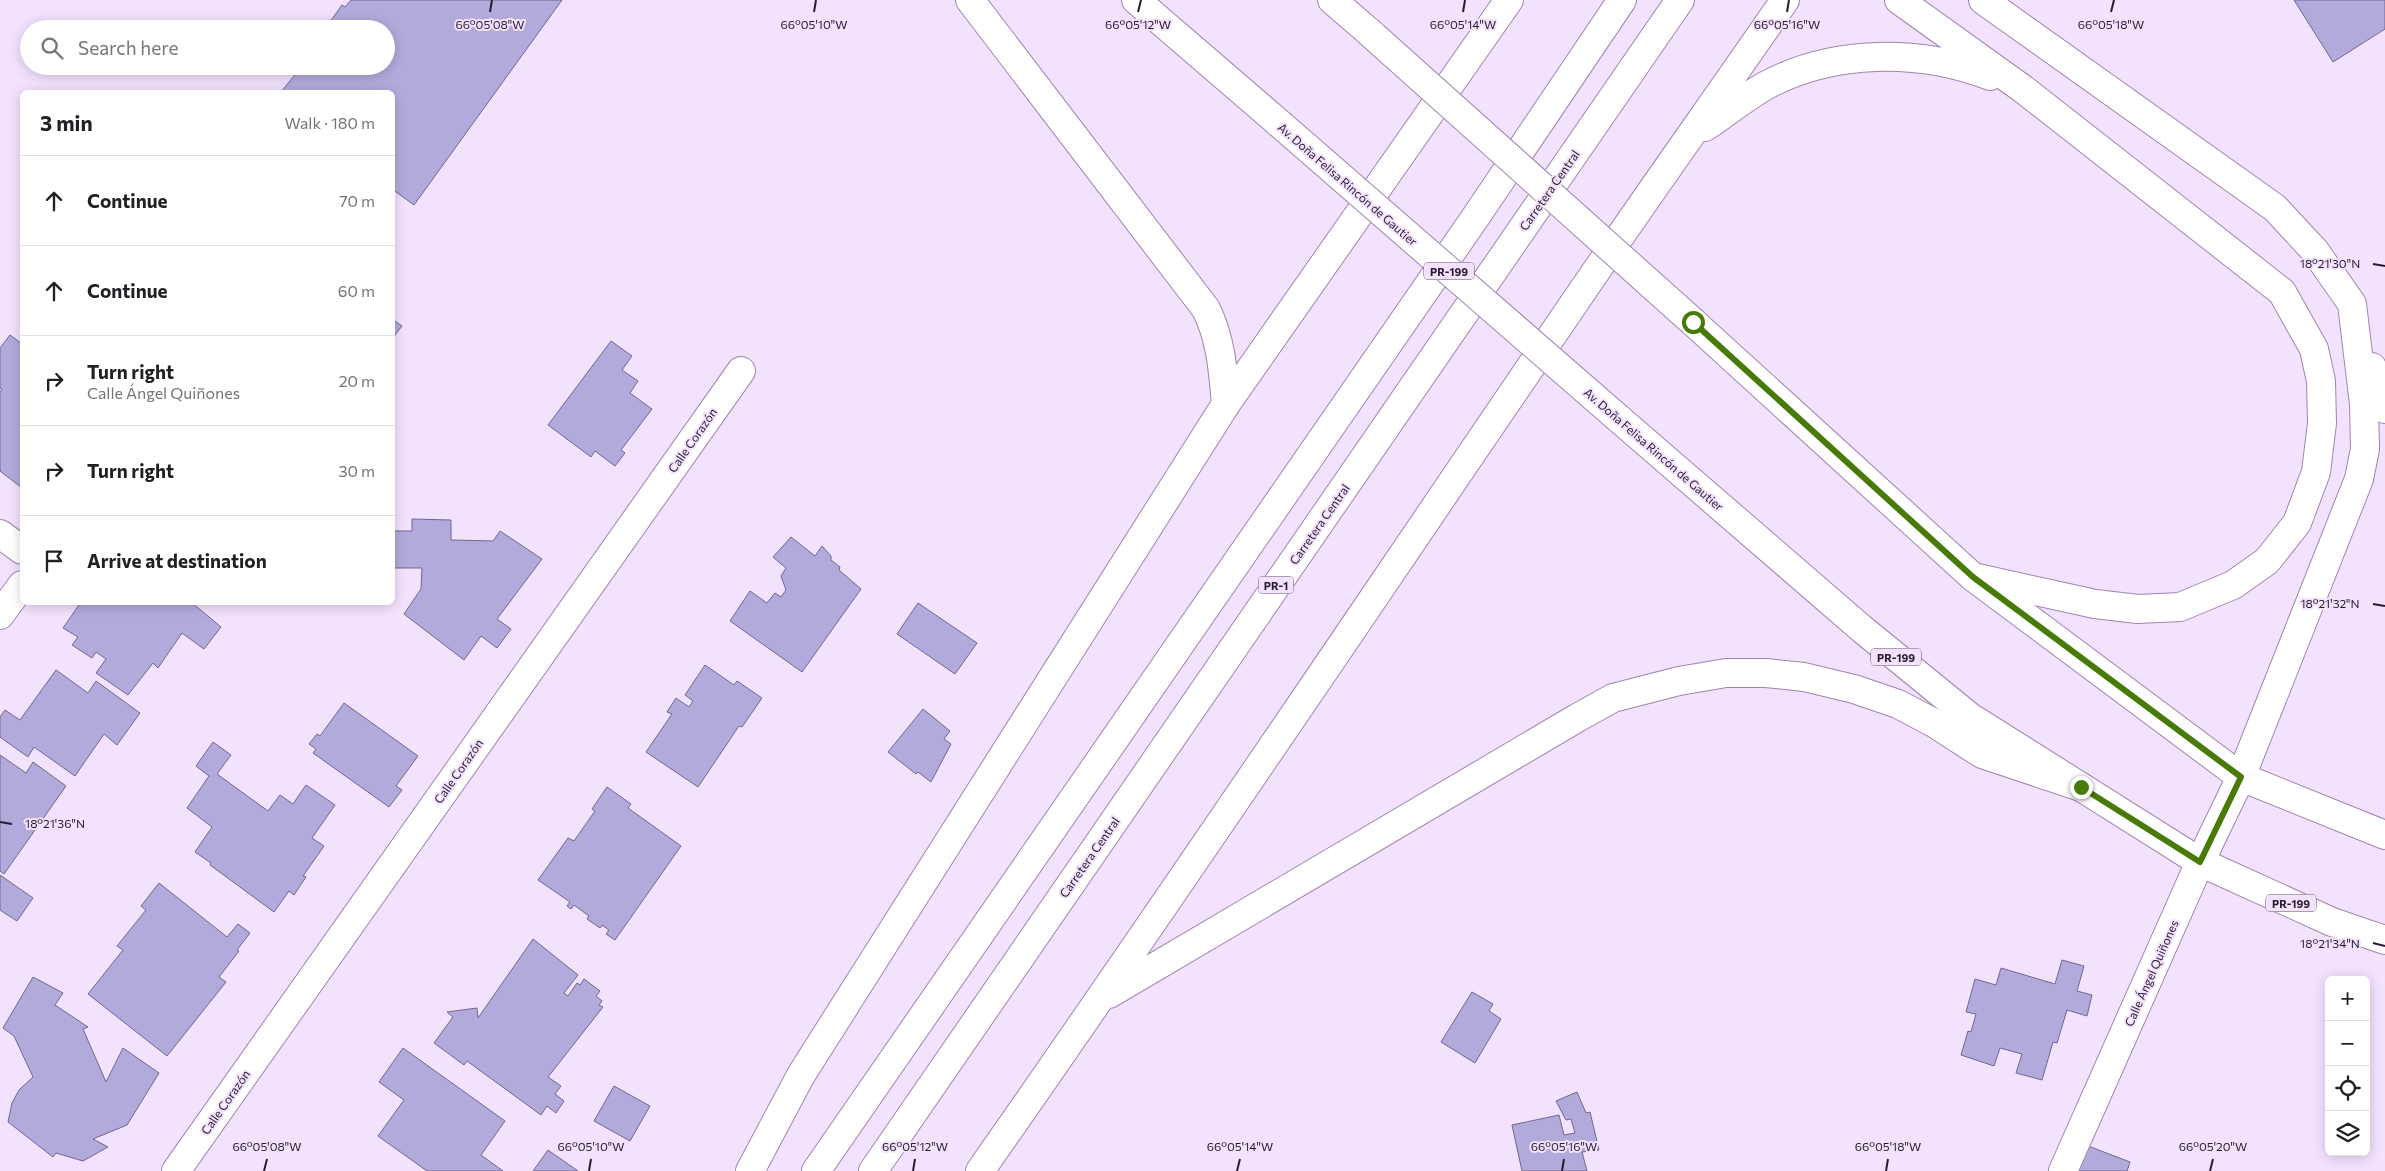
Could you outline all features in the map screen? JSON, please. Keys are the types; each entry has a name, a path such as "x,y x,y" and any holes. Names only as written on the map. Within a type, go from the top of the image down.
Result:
{"main road":[{"path":"970,0 1202,302 1214,324 1221,351 1226,404"},
{"name":"Av. Doña Felisa Rincón de Gautier","path":"1136,0 1862,629 1970,717 2200,862"},
{"path":"1332,0 1693,322 1973,577 2241,777 2385,835"},
{"path":"750,1171 801,1075 1226,404 1509,0"},
{"path":"816,1171 1471,224 1622,0"},
{"name":"Carretera Central","path":"873,1171 1680,0"},
{"path":"980,1171 1101,999 1577,298 1693,135 1785,0"},
{"path":"1899,0 2023,89 2282,292 2314,349 2321,381 2322,423 2316,472 2297,523 2267,561 2233,585 2180,607 2138,609 2095,604 1973,577"},
{"path":"1983,0 2275,208 2315,251 2352,304 2385,409"},
{"path":"1693,135 1765,86 1819,66 1844,60 1880,57 1938,60 1960,65 2023,89"},
{"name":"Calle Ángel Quiñones","path":"2063,1171 2200,862 2241,777 2359,479 2365,449 2364,404 2352,304"},
{"name":"Calle Corazón","path":"176,1171 741,371"},
{"path":"0,534 20,549"},
{"path":"0,616 20,588"},
{"path":"1101,999 1577,718 1614,698 1670,683 1726,673 1766,673 1804,677 1854,689 1898,704 1934,723 1982,754 2081,787"},
{"name":"PR-199","path":"2200,862 2332,922 2385,940"}],"building":[{"path":"351,0 562,0 414,205 395,191 395,90 283,90 295,75 395,75 395,20 331,20 342,5 345,7"},
{"path":"2294,0 2385,0 2385,29 2333,62"},
{"path":"395,321 402,326 395,335"},
{"path":"10,335 20,342 20,486 0,471 0,392 2,389 0,388 0,348"},
{"path":"611,341 632,356 622,370 638,381 630,393 652,409 621,450 625,453 615,466 595,451 591,457 548,425"},
{"path":"412,519 451,520 451,540 493,541 500,531 542,559 497,619 511,629 497,648 481,636 464,660 404,614 421,589 422,568 395,568 395,531 412,531"},
{"path":"791,537 815,556 822,546 831,556 831,560 840,567 839,570 861,589 802,672 730,621 750,591 767,603 775,593 781,597 786,590 781,576 786,568 773,557"},
{"path":"918,603 977,643 955,674 897,634"},
{"path":"79,605 195,605 221,627 204,649 182,633 158,668 153,663 128,695 96,673 106,659 96,652 92,658 72,645 78,637 63,628"},
{"path":"705,665 734,685 737,681 762,698 742,727 739,726 698,787 646,752 672,714 667,712 676,698 689,707 693,701 685,695"},
{"path":"56,670 88,693 96,681 140,713 117,745 104,734 75,776 34,747 28,757 0,737 0,717 5,710 20,720"},
{"path":"344,703 418,756 396,786 402,790 389,807 313,753 316,749 309,744 317,734 320,736"},
{"path":"923,709 950,731 944,739 951,744 931,782 918,772 916,774 888,752"},
{"path":"213,742 231,755 217,774 268,811 280,795 293,804 306,785 335,805 312,838 324,846 303,876 306,877 294,895 289,891 274,912 195,852 212,827 187,808 209,776 196,766"},
{"path":"0,755 26,773 33,762 66,786 4,874 0,871"},
{"path":"607,787 631,804 628,808 681,846 615,940 606,934 609,930 602,925 600,928 587,919 589,916 574,905 571,909 567,906 570,902 538,880 568,838 574,841 595,811 592,809"},
{"path":"0,875 33,898 17,921 0,910"},
{"path":"159,883 227,937 238,924 250,933 219,977 226,982 167,1056 88,994 123,950 117,946 146,910 141,906"},
{"path":"533,939 578,975 564,993 568,996 577,983 580,985 584,979 600,991 596,996 602,1001 599,1005 603,1007 548,1077 561,1086 555,1094 564,1101 556,1113 547,1106 541,1115 467,1061 464,1065 434,1043 453,1017 447,1012 477,1008 478,1018"},
{"path":"2062,960 2084,966 2077,991 2092,995 2087,1016 2067,1010 2057,1043 2053,1042 2042,1080 2016,1073 2022,1054 2000,1048 1994,1066 1961,1055 1968,1031 1971,1032 1976,1014 1966,1012 1975,979 1996,985 2001,968 2055,984"},
{"path":"33,977 63,993 55,1005 88,1027 83,1029 106,1082 123,1048 159,1073 127,1125 93,1139 108,1147 83,1161 56,1153 53,1157 8,1122 12,1103 19,1090 33,1077 14,1036 3,1028"},
{"path":"1472,992 1493,1004 1489,1011 1501,1019 1475,1063 1441,1042"},
{"path":"403,1048 505,1121 481,1155 503,1171 427,1171 378,1136 404,1100 379,1082"},
{"path":"614,1086 650,1106 630,1141 594,1121"},
{"path":"1577,1092 1586,1113 1590,1112 1599,1150 1582,1152 1587,1171 1522,1171 1512,1125 1559,1115 1564,1135 1575,1133 1571,1119 1566,1120 1556,1101"},
{"path":"2088,1146 2130,1162 2127,1171 2078,1171"},
{"path":"548,1150 578,1171 533,1171"}],"route":[{"path":"1693,322 1973,577 2241,777 2200,862 2081,787"}]}
